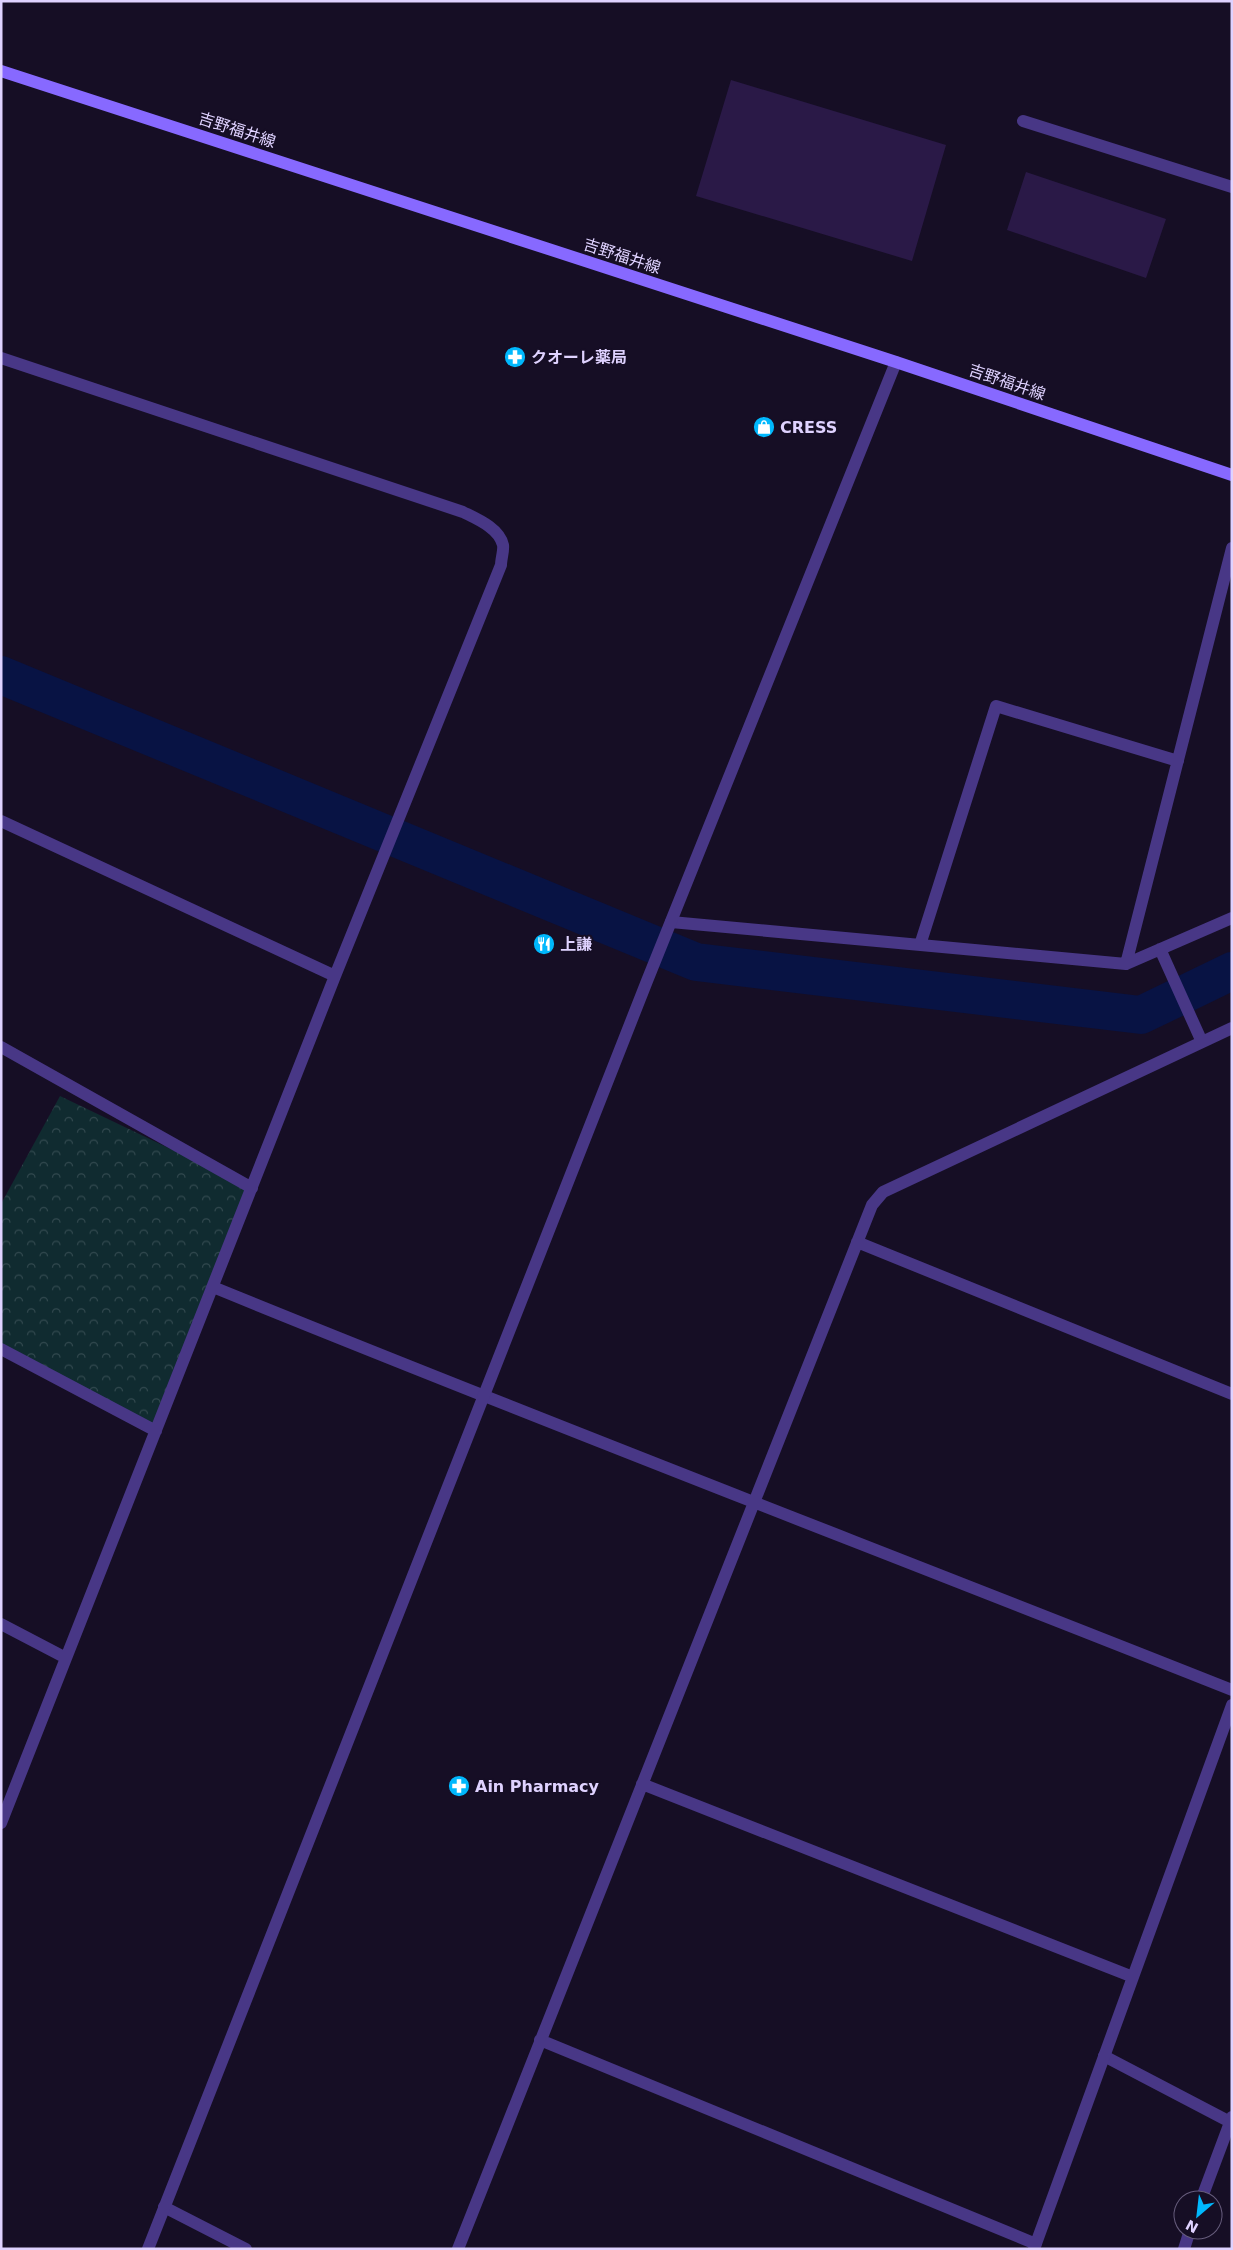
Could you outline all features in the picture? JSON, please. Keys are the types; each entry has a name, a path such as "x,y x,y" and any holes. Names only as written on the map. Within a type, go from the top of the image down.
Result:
{"main road":[{"name":"吉野福井線","path":"1,71 896,362 1232,474"}],"street":[{"path":"1024,121 1232,188"},
{"path":"1,358 463,512 479,519 495,531 503,545 500,565 335,976 1,1823"},
{"path":"148,2249 647,981 896,362"},
{"path":"1126,964 1232,548"},
{"path":"920,945 996,706 1178,761"},
{"path":"1,821 335,976"},
{"path":"670,926 920,945 1126,964 1232,918"},
{"path":"1160,949 1202,1042"},
{"path":"458,2249 872,1205 883,1192 1232,1028"},
{"path":"1,1047 252,1188"},
{"path":"857,1242 1232,1394"},
{"path":"213,1287 483,1397 754,1501 1232,1690"},
{"path":"1,1349 156,1431"},
{"path":"1,1624 66,1658"},
{"path":"540,2040 1035,2246 1232,1705"},
{"path":"642,1784 1133,1977"},
{"path":"1104,2056 1231,2121 1205,2190"},
{"path":"164,2207 246,2249"}],"green space":[{"path":"60,1096 252,1188 156,1431 1,1351 1,1204"}],"building":[{"path":"731,80 946,145 912,261 696,196"},
{"path":"1026,172 1166,219 1146,278 1007,230"}],"waterway":[{"path":"1,675 696,962 1141,1015 1232,971"}],"place":[{"name":"クオーレ薬局","path":"515,357"},
{"name":"CRESS","path":"764,427"},
{"name":"上謙","path":"544,944"},
{"name":"Ain Pharmacy","path":"459,1786"}]}
